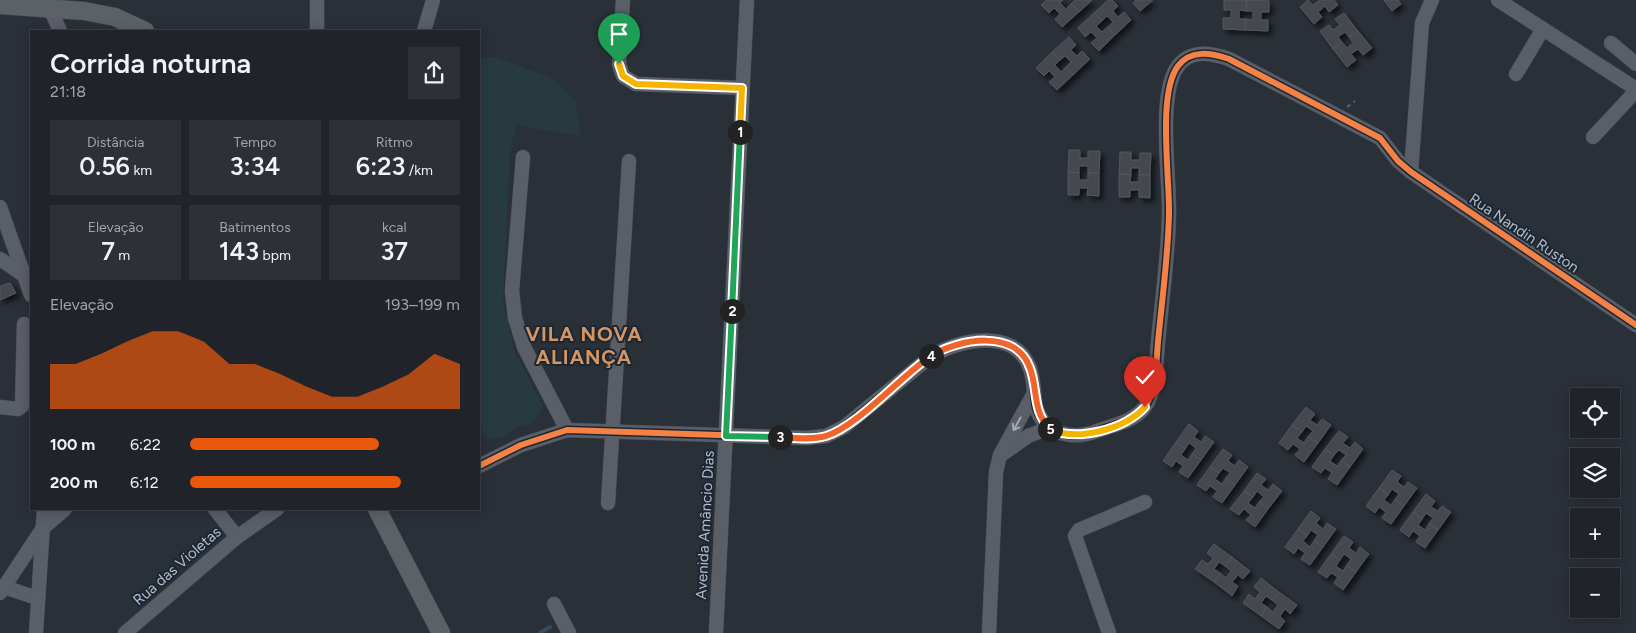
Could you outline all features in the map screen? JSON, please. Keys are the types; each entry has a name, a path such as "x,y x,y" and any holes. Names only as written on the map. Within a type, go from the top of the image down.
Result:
{"main road":[{"path":"0,5 51,4 115,18 143,30"},
{"path":"382,510 441,633"}],"street":[{"path":"317,0 317,30"},
{"path":"424,30 433,0"},
{"path":"623,0 619,64 623,76 636,84 742,88"},
{"name":"Avenida Amâncio Dias","path":"716,633 747,0"},
{"path":"1412,172 1422,23 1425,12 1432,0"},
{"path":"1498,0 1635,88 1634,93 1593,137"},
{"path":"51,4 60,30"},
{"path":"1516,74 1542,29"},
{"path":"1611,44 1636,64"},
{"name":"Rua Nandin Ruston","path":"1049,428 1067,435 1093,433 1130,419 1138,414 1150,398 1155,369 1169,215 1167,96 1172,75 1179,65 1188,57 1200,53 1230,58 1380,138 1398,161 1412,172 1636,325"},
{"path":"523,157 512,291 515,318 524,347 567,430"},
{"path":"608,502 614,431 629,161"},
{"path":"0,207 30,292"},
{"path":"0,243 9,231"},
{"path":"0,259 25,276"},
{"path":"0,407 20,408 27,396 24,324"},
{"path":"480,466 521,445 567,430 807,438 826,436 853,421 930,357 944,348 967,342 994,342 1016,349 1029,365 1040,418 1049,428 1028,436 1000,455"},
{"path":"989,633 995,494 1000,455 1034,393"},
{"path":"1109,633 1075,536 1080,530 1145,502"},
{"path":"36,633 44,510"},
{"path":"37,598 2,590 43,528 63,510"},
{"path":"216,510 236,537"},
{"name":"Rua das Violetas","path":"125,633 236,537 276,510"},
{"path":"554,604 569,633"}],"green space":[{"path":"495,57 554,79 576,102 580,136 516,125 510,152 503,304 515,352 543,406 532,423 514,429 502,437 487,439 480,429 480,58"}],"building":[{"path":"1047,0 1063,0 1060,3 1066,9 1071,4 1079,12 1062,27 1055,19 1060,14 1054,8 1049,13 1041,5"},
{"path":"1075,0 1092,0 1079,12 1071,4"},
{"path":"1108,0 1112,0 1118,6 1113,11 1118,17 1124,12 1131,20 1115,35 1108,27 1113,22 1107,16 1102,21 1094,13"},
{"path":"1136,0 1153,0 1140,11 1133,3"},
{"path":"1224,0 1247,0 1246,11 1239,10 1239,19 1246,19 1245,30 1223,29 1223,18 1231,18 1231,10 1224,10"},
{"path":"1247,0 1269,1 1269,12 1261,12 1261,20 1268,20 1268,31 1245,30 1246,19 1253,20 1253,11 1246,11"},
{"path":"1308,0 1313,5 1320,0 1334,0 1338,5 1329,12 1325,6 1318,12 1322,17 1314,24 1300,7"},
{"path":"1384,0 1398,0 1401,4 1392,11"},
{"path":"1094,13 1102,21 1096,26 1102,32 1108,27 1115,35 1099,51 1091,43 1097,38 1091,32 1085,37 1078,28"},
{"path":"1344,13 1358,31 1349,37 1345,32 1338,37 1342,42 1333,49 1320,31 1329,25 1333,30 1340,25 1335,19"},
{"path":"1358,31 1372,48 1363,55 1358,49 1351,54 1356,60 1347,67 1333,49 1342,42 1347,48 1353,43 1349,37"},
{"path":"1069,37 1076,45 1071,50 1077,56 1082,51 1090,59 1073,75 1066,67 1071,62 1065,56 1060,60 1052,52"},
{"path":"1052,52 1060,60 1055,65 1061,72 1066,67 1073,75 1057,90 1049,82 1055,77 1049,71 1044,76 1036,68"},
{"path":"1069,150 1080,150 1080,158 1088,158 1088,151 1100,151 1099,173 1088,173 1088,166 1079,166 1079,173 1068,172"},
{"path":"1120,152 1131,152 1131,160 1140,160 1140,153 1151,153 1150,175 1139,175 1139,168 1131,168 1131,175 1119,174"},
{"path":"1068,172 1079,173 1079,180 1088,180 1088,173 1099,173 1099,196 1087,195 1088,188 1079,188 1079,195 1068,195"},
{"path":"1119,174 1131,175 1130,182 1139,182 1139,175 1150,175 1150,198 1139,197 1139,190 1130,190 1130,197 1119,197"},
{"path":"10,283 16,293 0,300 0,286"},
{"path":"1306,407 1315,414 1310,420 1317,425 1322,419 1331,425 1318,443 1308,437 1313,431 1306,426 1302,432 1292,425"},
{"path":"1189,424 1198,431 1194,437 1201,442 1205,436 1214,442 1201,460 1192,454 1196,448 1189,443 1185,449 1176,442"},
{"path":"1292,425 1302,432 1297,438 1304,443 1308,437 1318,443 1304,462 1295,455 1300,449 1293,444 1288,450 1279,443"},
{"path":"1339,431 1348,437 1343,443 1350,448 1355,442 1363,449 1350,467 1341,461 1346,455 1339,450 1334,455 1325,449"},
{"path":"1176,442 1185,449 1181,455 1188,460 1192,454 1201,460 1188,478 1179,472 1183,466 1176,461 1172,467 1163,461"},
{"path":"1223,449 1232,455 1228,461 1235,466 1239,460 1248,467 1235,485 1226,478 1230,473 1223,468 1219,473 1210,467"},
{"path":"1325,449 1334,455 1330,461 1337,466 1341,461 1350,467 1337,485 1328,479 1332,473 1325,468 1321,473 1312,467"},
{"path":"1210,467 1219,473 1215,479 1222,484 1226,478 1235,485 1222,503 1213,497 1217,491 1210,486 1206,491 1197,485"},
{"path":"1392,470 1401,476 1397,482 1404,487 1408,482 1417,488 1404,506 1395,500 1399,494 1392,489 1388,495 1379,488"},
{"path":"1257,473 1266,479 1261,485 1268,490 1273,484 1282,491 1268,509 1259,502 1264,497 1257,491 1253,497 1244,491"},
{"path":"1379,488 1388,495 1384,500 1391,505 1395,500 1404,506 1391,524 1382,518 1386,512 1379,507 1375,513 1366,506"},
{"path":"1244,491 1253,497 1248,503 1255,508 1259,502 1268,509 1255,527 1246,520 1251,515 1244,509 1239,515 1230,509"},
{"path":"1426,494 1435,501 1431,507 1438,511 1442,506 1451,512 1438,530 1429,524 1433,518 1426,513 1422,519 1413,512"},
{"path":"1311,511 1320,518 1316,523 1323,529 1327,523 1336,529 1323,547 1314,541 1318,535 1311,530 1307,536 1298,529"},
{"path":"1413,512 1422,519 1418,525 1425,530 1429,524 1438,530 1425,548 1416,542 1420,536 1413,531 1409,537 1400,530"},
{"path":"1298,529 1307,536 1303,541 1310,547 1314,541 1323,547 1310,565 1301,559 1305,553 1298,548 1294,554 1285,547"},
{"path":"1344,536 1353,542 1349,548 1356,553 1360,547 1369,554 1356,572 1347,565 1351,559 1344,554 1340,560 1331,554"},
{"path":"1214,544 1232,557 1225,566 1219,562 1214,569 1220,573 1214,582 1195,569 1202,560 1208,564 1213,558 1207,553"},
{"path":"1331,554 1340,560 1336,566 1343,571 1347,565 1356,572 1343,590 1334,583 1338,577 1331,573 1327,578 1318,572"},
{"path":"1232,557 1250,571 1243,579 1238,575 1232,582 1238,586 1232,596 1214,582 1220,573 1226,578 1231,571 1225,566"},
{"path":"1261,578 1279,592 1272,600 1266,596 1261,603 1267,607 1261,616 1243,603 1249,594 1255,599 1260,592 1254,587"},
{"path":"1279,592 1297,605 1290,614 1285,609 1280,616 1285,621 1279,629 1261,616 1267,607 1273,612 1278,605 1272,600"}],"waterway":[{"path":"540,633 550,627"}],"cycle path":[{"path":"480,466 521,445 567,430 807,438 826,436 844,427 930,357 941,351 969,342 998,342 1011,346 1021,354 1031,371 1036,407 1040,416 1046,424 1060,433 1069,435 1088,434 1134,417 1144,408 1148,401 1154,385 1156,368 1169,215 1166,137 1168,96 1172,79 1178,66 1189,57 1202,54 1229,59 1380,138 1398,161 1411,172 1636,325"}],"district":[{"name":"VILA NOVA ALIANÇA","path":"584,346"}],"route":[{"path":"619,64 623,76 636,84 742,88 726,436 807,438 826,436 853,421 918,366 944,348 980,341 1007,344 1024,357 1032,373 1036,406 1040,418 1049,428 1056,432 1067,435 1093,433 1130,419 1145,407"}]}
